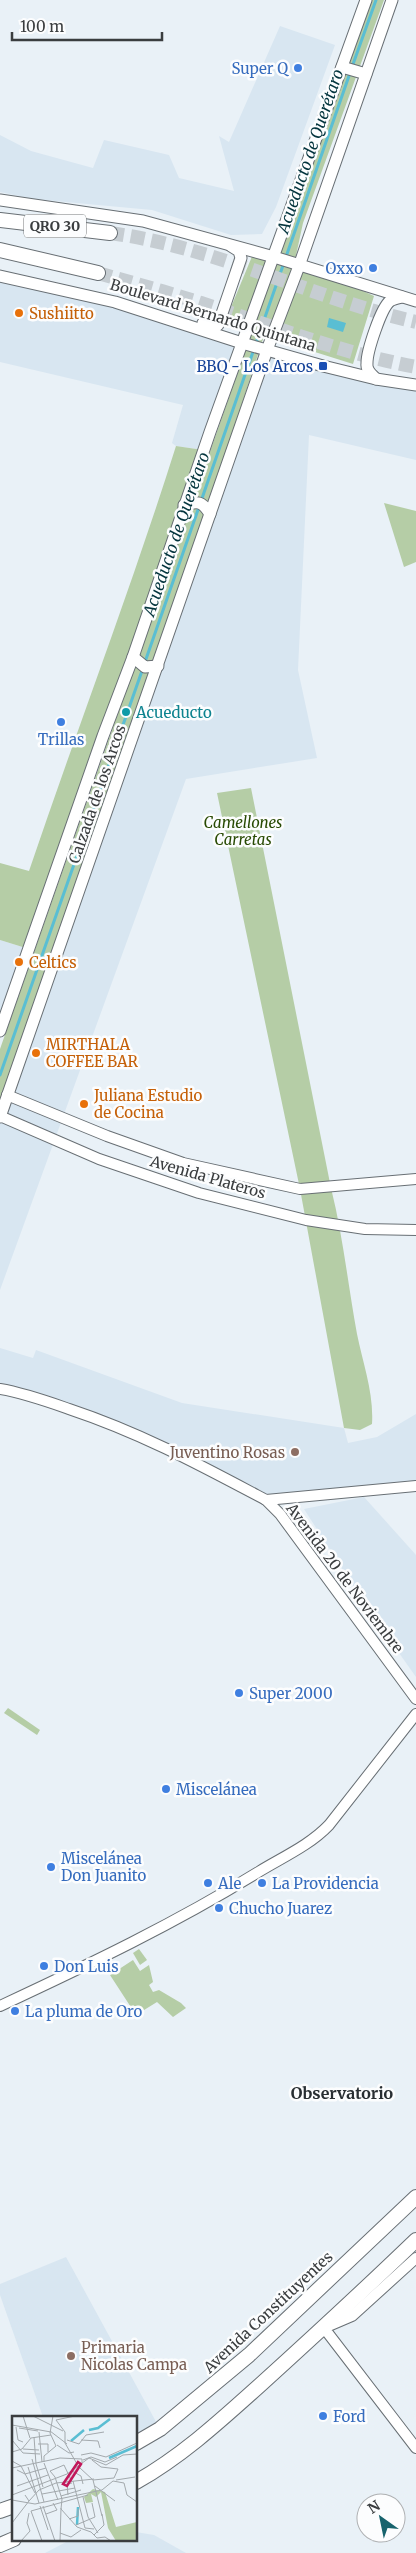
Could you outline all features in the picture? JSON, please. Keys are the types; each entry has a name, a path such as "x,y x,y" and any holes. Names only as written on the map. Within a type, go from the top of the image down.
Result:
{"main road":[{"name":"Calzada de los Arcos","path":"0,1031 100,745 133,657 184,505 366,0"},
{"name":"Calzada de los Arcos","path":"0,1116 267,350 299,266 392,0"},
{"path":"342,67 366,74"},
{"path":"0,200 114,216 225,243 416,301"},
{"name":"QRO 30","path":"0,220 110,233"},
{"path":"115,302 135,302 214,327 218,325 241,258 239,251 225,243"},
{"name":"Boulevard Bernardo Quintana","path":"0,250 98,273"},
{"name":"Boulevard Bernardo Quintana","path":"0,276 115,302 242,343 376,379 416,385"},
{"path":"376,379 368,372 367,363 376,328 384,309 391,301 402,297"},
{"path":"184,505 197,501 204,504 210,514"},
{"path":"133,657 145,667 158,666"},
{"name":"Avenida Constituyentes","path":"138,2442 160,2429 249,2355 416,2197"},
{"path":"138,2481 157,2470 198,2440 324,2328 416,2240"},
{"path":"0,2511 12,2507"},
{"path":"0,2545 12,2540"}],"street":[{"name":"Avenida Plateros","path":"7,1095 107,1136 183,1163 300,1189 330,1188 416,1179"},
{"name":"Avenida Plateros","path":"0,1116 99,1159 200,1193 306,1220 365,1229 416,1230"},
{"path":"0,1388 22,1392 118,1425 158,1443 266,1500 416,1486"},
{"name":"Avenida 20 de Noviembre","path":"266,1500 280,1514 416,1699"},
{"path":"0,2006 128,1946 220,1896 314,1838 329,1825 416,1714"},
{"path":"416,2258 352,2316 324,2328 416,2448"}],"shaded area":[{"path":"280,26 335,45 276,207 262,234 231,235 152,210 33,199 0,192 0,135 31,151 93,168 104,140 169,155 179,178 234,191 219,136 229,142"},
{"path":"0,276 115,302 242,343 203,450 176,446 172,443 183,405 0,362"},
{"path":"267,350 416,385 416,460 309,435 298,670 317,758 186,779 0,1290 0,1117"},
{"path":"0,940 29,949 0,1031"},
{"path":"0,1348 33,1358 36,1350 182,1403 344,1428 348,1443 377,1437 416,1414 416,1486 266,1500 158,1443 0,1389"},
{"path":"364,1497 416,1555 416,1677 368,1609 304,1509"},
{"name":"Primaria Nicolas Campa","path":"66,2257 160,2429 138,2442 138,2416 43,2416 0,2295 0,2284"},
{"path":"138,2532 154,2535 186,2553 45,2553 70,2540 138,2540"}],"green space":[{"name":"Acueducto","path":"367,0 384,0 303,223 295,260 374,296 353,364 264,336 236,422 0,1101 0,1049 252,332 224,324 253,254 276,260"},
{"path":"176,446 203,450 29,949 0,940 0,863 29,871 141,553"},
{"path":"384,503 416,511 416,562 404,567"},
{"name":"Camellones Carretas","path":"251,788 339,1224 357,1334 370,1390 372,1424 360,1430 344,1428 300,1189 217,793"},
{"path":"8,1708 40,1730 37,1735 4,1713"},
{"path":"139,1949 147,1960 140,1965 133,1953"},
{"path":"133,1960 140,1971 149,1965 153,1982 149,1985 153,1992 159,1990 186,2008 173,2017 157,2002 136,2015 110,1975"}],"water":[{"path":"329,318 346,323 343,332 327,327"}],"waterway":[{"name":"Acueducto de Querétaro","path":"352,67 376,0"},
{"name":"Acueducto de Querétaro","path":"256,343 350,73"},
{"name":"Acueducto de Querétaro","path":"145,662 254,349"},
{"name":"Acueducto de Querétaro","path":"0,1075 143,668"}],"tunnel":[{"path":"110,233 188,249 339,300 416,322"},
{"path":"98,273 188,299 334,347 416,367"}],"place":[{"name":"Super Q","path":"298,68"},
{"name":"Oxxo","path":"373,268"},
{"name":"Sushiitto","path":"19,313"},
{"name":"BBQ - Los Arcos","path":"323,366"},
{"name":"Acueducto","path":"126,712"},
{"name":"Trillas","path":"61,722"},
{"name":"Celtics","path":"19,962"},
{"name":"MIRTHALA COFFEE BAR","path":"36,1053"},
{"name":"Juliana Estudio de Cocina","path":"84,1104"},
{"name":"Juventino Rosas","path":"295,1452"},
{"name":"Super 2000","path":"239,1693"},
{"name":"Miscelánea","path":"166,1789"},
{"name":"Miscelánea Don Juanito","path":"51,1867"},
{"name":"Ale","path":"208,1883"},
{"name":"La Providencia","path":"262,1883"},
{"name":"Chucho Juarez","path":"219,1908"},
{"name":"Don Luis","path":"44,1966"},
{"name":"La pluma de Oro","path":"15,2011"},
{"name":"Primaria Nicolas Campa","path":"71,2356"},
{"name":"Ford","path":"323,2416"}],"district":[{"name":"Observatorio","path":"342,2093"}]}
